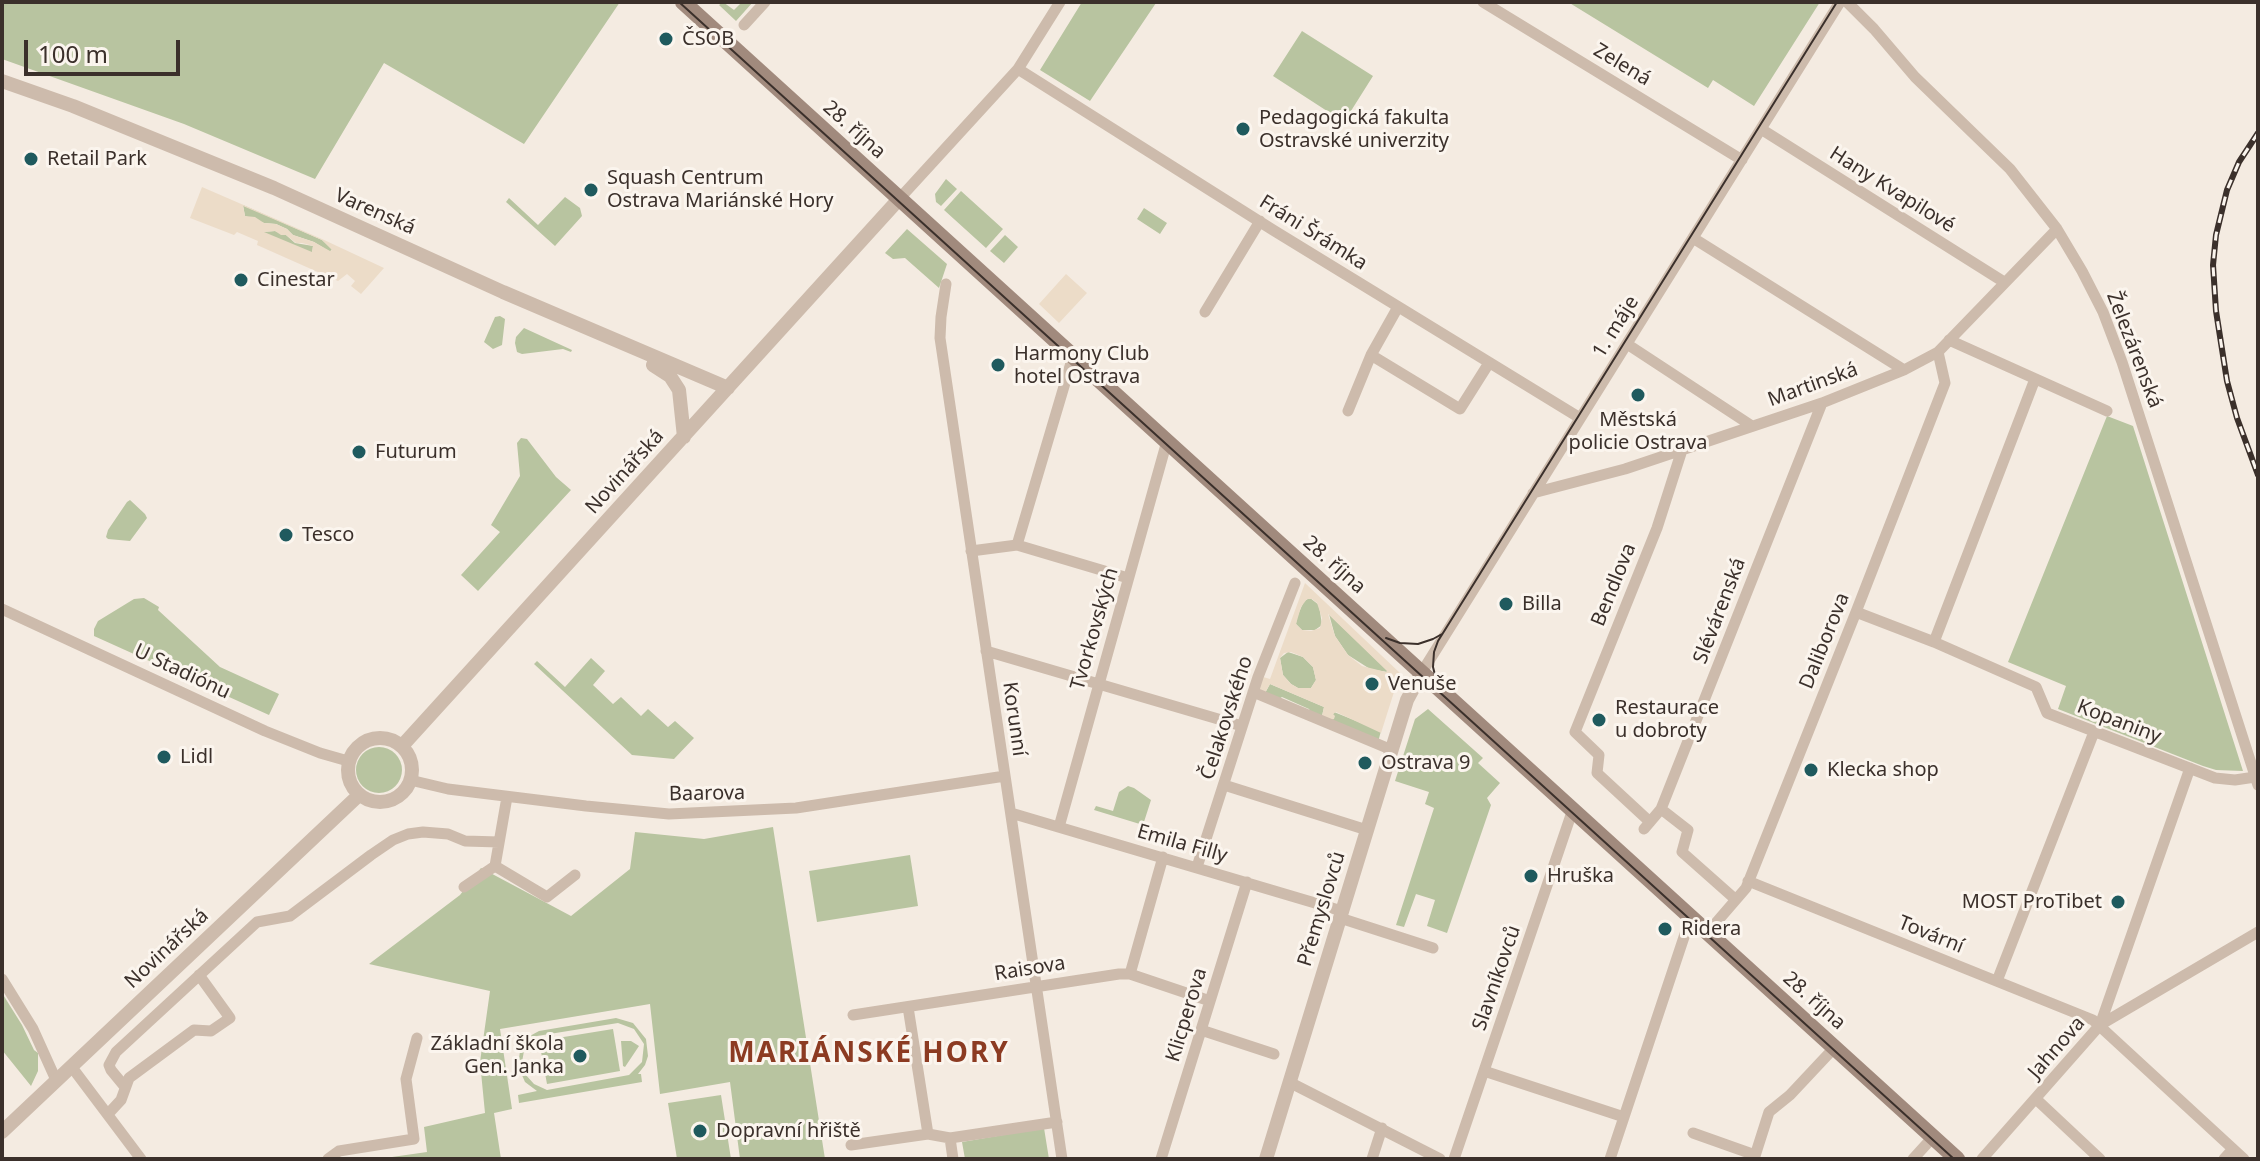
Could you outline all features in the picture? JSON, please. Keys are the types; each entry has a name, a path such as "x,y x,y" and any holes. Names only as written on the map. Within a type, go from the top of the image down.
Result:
{"main road":[{"name":"28. října","path":"683,2 1957,1159"}],"street":[{"path":"744,25 765,2"},
{"path":"900,198 1018,69 1060,2"},
{"name":"Zelená","path":"1483,2 1742,160"},
{"name":"1. máje","path":"1422,672 1840,2"},
{"name":"Železárenská","path":"1847,2 1915,77 2003,161 2057,229 2097,300 2119,354 2257,781"},
{"name":"Fráni Šrámka","path":"1018,69 1580,418"},
{"name":"Varenská","path":"2,81 73,106 274,188 612,340 728,388"},
{"name":"Hany Kvapilové","path":"1761,129 2004,282"},
{"name":"Novinářská","path":"402,746 900,198"},
{"path":"1205,312 1260,221"},
{"name":"Martinská","path":"1533,493 1625,469 1822,403 1904,370 1938,352 2057,229"},
{"path":"1693,238 1904,370"},
{"name":"Korunní","path":"946,284 940,338 1062,1159"},
{"path":"1348,411 1371,355 1398,307"},
{"name":"Novinářská","path":"612,340 670,376 679,390 684,437"},
{"path":"1949,340 2107,411"},
{"path":"1627,344 1752,426"},
{"name":"Daliborova","path":"1708,932 1746,888 1856,612 1945,383 1938,352"},
{"path":"1371,355 1460,409 1489,363"},
{"path":"1017,545 1073,356"},
{"path":"1934,642 2035,379"},
{"name":"Slévárenská","path":"1647,825 1661,809 1822,403"},
{"name":"Tvorkovských","path":"1059,827 1167,441"},
{"name":"Bendlova","path":"1647,825 1597,773 1599,755 1575,732 1657,528 1682,450"},
{"path":"971,551 1017,545 1128,578"},
{"name":"Čelakovského","path":"1197,867 1253,692 1295,583"},
{"name":"U Stadiónu","path":"2,609 265,731 348,761"},
{"name":"Kopaniny","path":"1856,612 2036,687 2047,713 2222,779 2257,781"},
{"path":"986,651 1242,726"},
{"name":"Přemyslovců","path":"1266,1159 1407,700 1422,672"},
{"path":"1253,692 1392,750"},
{"path":"1997,981 2094,732"},
{"path":"373,738 387,738 402,746 412,770 404,792 388,801 371,801 359,795 348,778 348,761 358,745 373,738"},
{"path":"2100,1025 2190,768"},
{"name":"Baarova","path":"410,780 507,797 669,814 796,808 1005,776"},
{"path":"1224,785 1367,830"},
{"name":"Novinářská","path":"2,1132 359,795"},
{"path":"464,887 495,866 507,797"},
{"name":"Slavníkovců","path":"1454,1159 1573,809"},
{"path":"1661,809 1688,830 1682,852 1735,899"},
{"name":"Emila Filly","path":"1011,813 1247,882 1433,948"},
{"path":"125,1087 111,1070 112,1057 257,922 290,916 371,855 408,834 448,834 465,841 499,842"},
{"path":"1130,974 1163,857"},
{"path":"495,866 547,897 575,875"},
{"name":"Tovární","path":"1748,881 2093,1020 2244,1159"},
{"name":"Klicperova","path":"1161,1159 1247,882"},
{"path":"1610,1159 1691,916"},
{"name":"Jahnova","path":"1982,1159 2100,1025 2258,932"},
{"name":"Raisova","path":"853,1015 1119,974 1130,974 1210,1001"},
{"path":"108,1114 121,1100 129,1078 194,1030 211,1031 230,1018 199,975"},
{"path":"2,979 33,1029 56,1080"},
{"path":"908,1007 928,1134"},
{"path":"1201,1030 1274,1054"},
{"path":"328,1159 339,1151 414,1139 406,1079 417,1038"},
{"path":"1693,1133 1754,1157 1769,1112 1790,1095 1835,1047"},
{"path":"71,1066 141,1159"},
{"path":"1484,1071 1624,1117"},
{"path":"1289,1082 1440,1159"},
{"path":"2036,1099 2100,1159"},
{"path":"851,1145 928,1134 950,1138 1057,1122"},
{"path":"1372,1159 1382,1128"},
{"path":"1913,1159 1933,1137"},
{"path":"950,1138 953,1159"},
{"path":"2224,1159 2233,1149"}],"green space":[{"path":"2,2 620,2 524,144 384,63 315,179 184,124 2,59"},
{"path":"723,2 734,10 742,2 753,2 736,21 719,5"},
{"path":"1082,2 1156,3 1090,101 1040,70"},
{"path":"1568,2 1820,2 1754,106 1713,80 1708,88"},
{"path":"1302,31 1373,76 1344,122 1273,76"},
{"path":"946,179 957,189 941,206 936,202 935,194"},
{"path":"961,191 1003,229 986,248 944,210"},
{"path":"565,197 580,208 582,216 555,246 506,202 509,198 538,225"},
{"path":"243,205 322,240 332,249 330,252 276,224 245,216"},
{"path":"1144,208 1167,223 1160,234 1137,219"},
{"path":"907,229 947,264 939,288 905,258 893,259 885,253"},
{"path":"275,231 295,243 313,246 312,253 262,232"},
{"path":"1005,235 1018,247 1004,263 990,251"},
{"path":"495,317 505,319 502,345 493,349 484,342"},
{"path":"524,328 572,350 517,352 516,337"},
{"path":"2107,416 2133,426 2243,771 2203,766 2058,709 2066,686 2008,662"},
{"path":"521,438 527,439 556,477 571,490 478,591 461,575 500,532 491,525 520,476 517,443"},
{"path":"130,500 147,518 130,541 108,539 108,530"},
{"path":"144,598 159,607 158,610 220,667 279,694 269,715 94,636 98,621 134,599"},
{"path":"1310,598 1319,605 1322,625 1315,630 1302,630 1296,624 1297,617 1304,601"},
{"path":"1329,614 1387,672 1370,669 1348,655 1335,636"},
{"path":"1288,652 1303,657 1313,667 1316,680 1311,688 1298,688 1283,675 1280,658"},
{"path":"591,658 605,671 593,685 613,704 621,697 641,716 648,709 668,727 675,721 694,738 674,759 632,755 534,664 537,661 565,687"},
{"path":"1270,684 1324,707 1322,716 1282,697 1279,699 1265,693"},
{"path":"1428,709 1483,758 1478,763 1500,783 1487,798 1491,805 1447,933 1427,926 1435,900 1416,894 1404,927 1396,925 1434,808 1425,804 1429,792 1395,781 1415,719"},
{"path":"1334,712 1381,731 1378,742 1331,720"},
{"path":"379,747 395,754 402,770 395,786 379,793 363,786 356,770 363,754"},
{"path":"1128,786 1151,800 1143,825 1094,810 1096,806 1113,811 1119,792"},
{"path":"773,827 825,1159 740,1159 730,1082 660,1094 650,1004 500,1029 512,1109 494,1113 501,1159 378,1159 427,1152 424,1127 485,1113 480,1062 490,991 369,964 460,895 481,868 571,916 630,869 635,832 704,839"},
{"path":"910,855 918,906 817,922 809,871"},
{"path":"2,993 38,1053 38,1071 31,1086 2,1050"},
{"path":"616,1018 633,1023 646,1039 648,1056 638,1074 641,1074 642,1082 519,1103 518,1095 537,1091 525,1082 518,1066 520,1051 528,1037 539,1031","holes":["618,1023 634,1029 644,1044 642,1062 629,1075 547,1090 534,1084 525,1074 522,1062 524,1051 537,1036"]},
{"path":"613,1029 620,1071 547,1084 539,1041"},
{"path":"621,1041 631,1041 639,1046 625,1067 623,1066"},
{"name":"Dopravní hřiště","path":"721,1095 731,1159 677,1159 668,1103"},
{"path":"1044,1128 1049,1159 965,1159 962,1142"}],"shaded area":[{"path":"202,187 322,239 384,268 361,294 351,286 355,281 347,274 338,281 257,245 258,241 237,232 234,235 190,218","holes":["243,206 322,240 332,250 293,235 276,224 245,216","275,231 296,243 313,246 312,252 264,232"]},
{"path":"1066,274 1087,293 1059,323 1039,304"},
{"path":"1305,583 1400,673 1381,733 1336,712 1331,720 1322,716 1324,707 1270,684 1265,693 1259,689 1263,677 1270,679","holes":["1307,599 1317,603 1322,618 1320,628 1311,631 1302,630 1296,624","1328,614 1387,671 1362,666 1348,655 1335,636","1291,652 1303,657 1313,667 1316,680 1311,688 1298,688 1283,675 1280,658 1284,653"]}],"tram line":[{"path":"679,2 1954,1159"},
{"path":"1442,690 1433,667 1438,641 1837,2"},
{"path":"1386,638 1418,644 1442,634"}],"railway":[{"path":"2258,133 2239,162 2227,190 2216,235 2213,265 2216,311 2227,381 2258,475"}],"place":[{"name":"ČSOB","path":"666,39"},
{"name":"Pedagogická fakulta Ostravské univerzity","path":"1243,129"},
{"name":"Retail Park","path":"31,159"},
{"name":"Squash Centrum Ostrava Mariánské Hory","path":"591,190"},
{"name":"Cinestar","path":"241,280"},
{"name":"Harmony Club hotel Ostrava","path":"998,365"},
{"name":"Městská policie Ostrava","path":"1638,395"},
{"name":"Futurum","path":"359,452"},
{"name":"Tesco","path":"286,535"},
{"name":"Billa","path":"1506,604"},
{"name":"Venuše","path":"1372,684"},
{"name":"Restaurace u dobroty","path":"1599,720"},
{"name":"Lidl","path":"164,757"},
{"name":"Ostrava 9","path":"1365,763"},
{"name":"Klecka shop","path":"1811,770"},
{"name":"Hruška","path":"1531,876"},
{"name":"MOST ProTibet","path":"2118,902"},
{"name":"Ridera","path":"1665,929"},
{"name":"Základní škola Gen. Janka","path":"580,1056"},
{"name":"Dopravní hřiště","path":"700,1131"}],"district":[{"name":"MARIÁNSKÉ HORY","path":"869,1054"}]}
